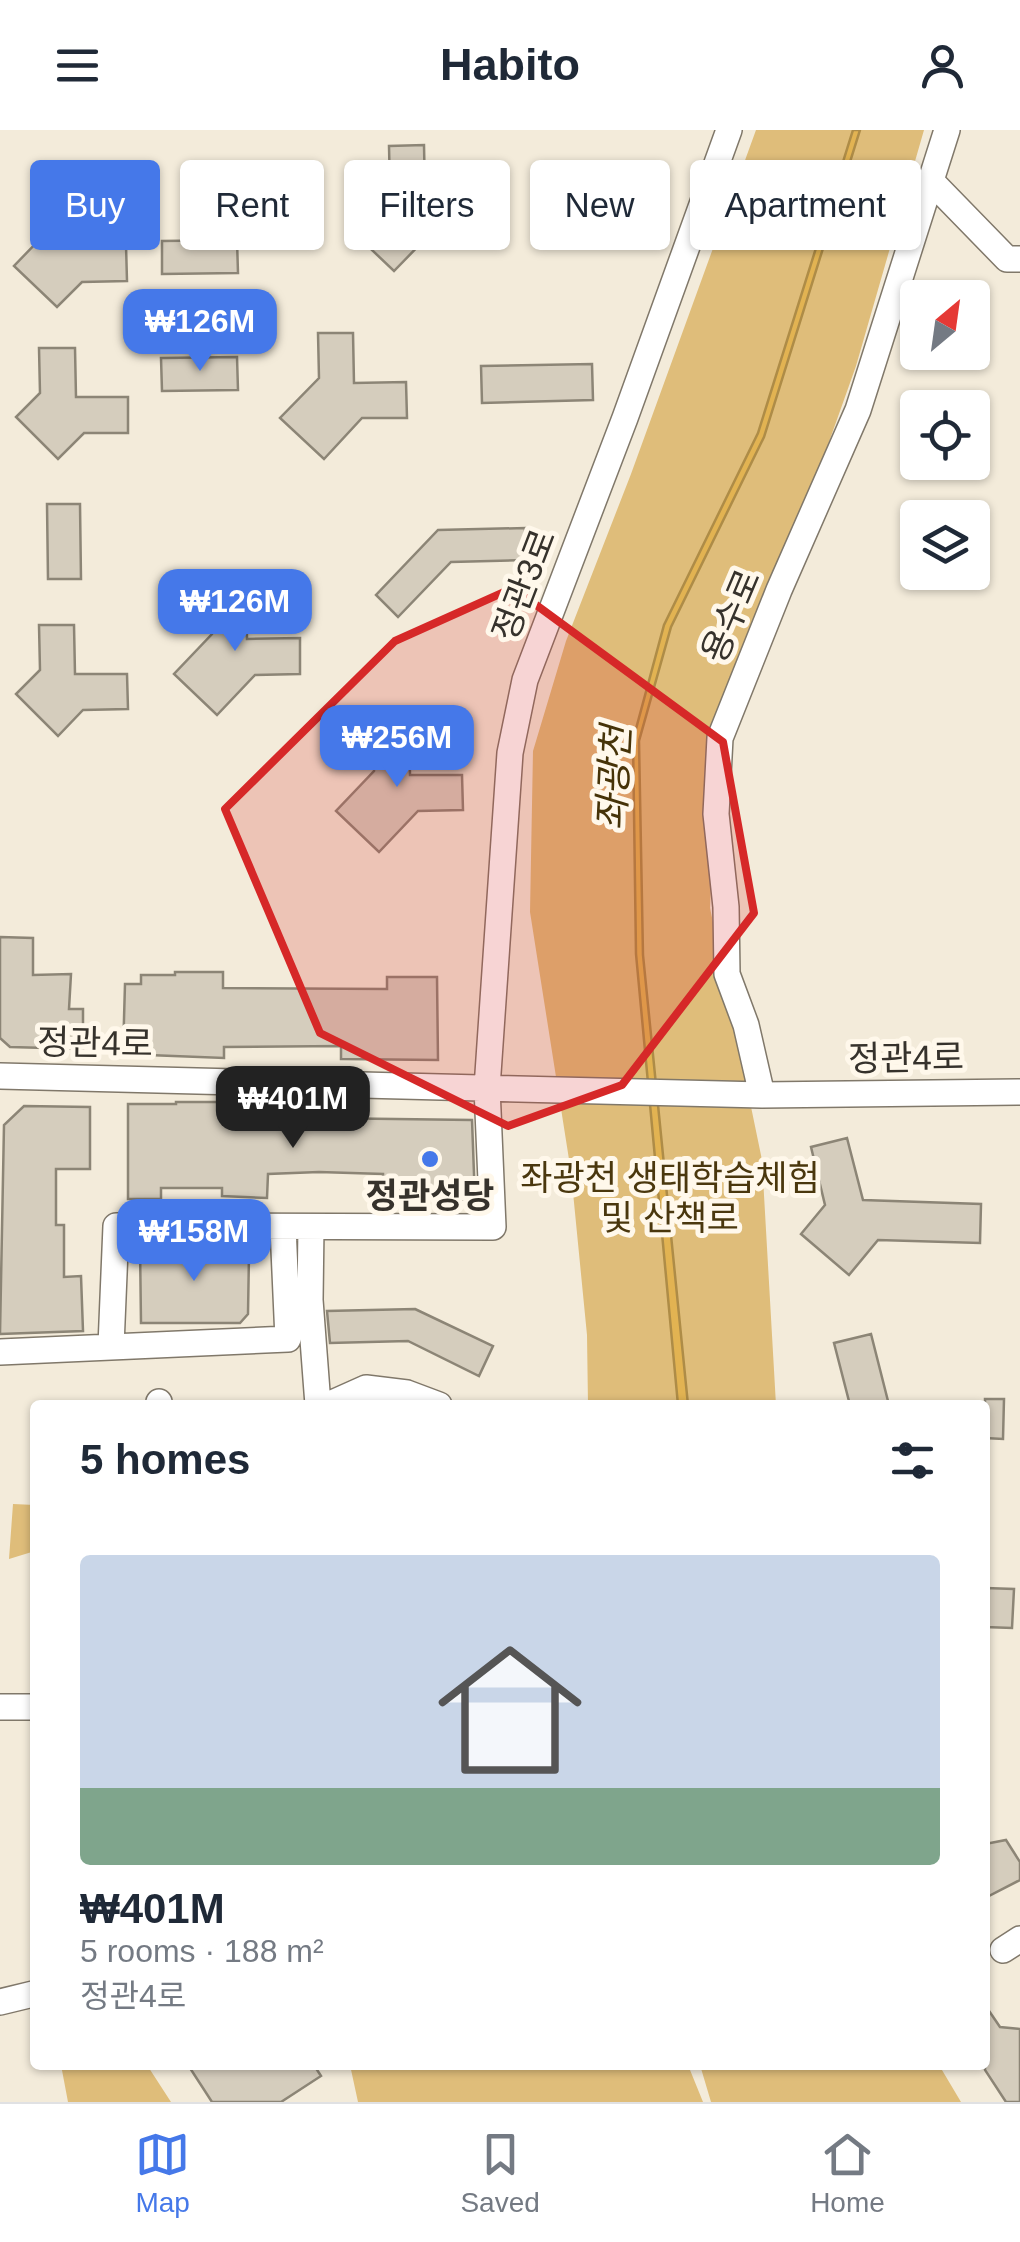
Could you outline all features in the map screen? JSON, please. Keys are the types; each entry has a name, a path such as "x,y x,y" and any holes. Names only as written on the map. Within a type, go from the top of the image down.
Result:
{"street":[{"name":"정관3로","path":"487,1088 505,812 517,712 525,680 626,418 730,130"},
{"name":"용수로","path":"762,1095 746,1025 727,974 726,907 716,814 720,738 779,590 858,410 947,130"},
{"path":"932,182 1007,259 1020,259"},
{"name":"정관4로","path":"0,1076 762,1095 1020,1092"},
{"path":"111,1346 116,1226 493,1228 487,1088"},
{"path":"0,1352 288,1338 283,1227"},
{"path":"311,1227 310,1300 318,1400"},
{"path":"339,1400 366,1388 407,1392 427,1400"},
{"path":"0,1706 30,1708"},
{"path":"0,2002 30,1995"}],"highlighted area":[{"path":"513,588 723,742 754,913 622,1085 508,1126 320,1033 225,809 395,641"}],"green space":[{"name":"좌광천 생태학습체험 및 산책로","path":"756,130 924,130 915,160 745,160"},
{"name":"좌광천 생태학습체험 및 산책로","path":"712,250 889,250 856,366 824,456 718,724 710,908 762,1160 776,1400 588,1400 587,1335 571,1172 530,912 533,751 566,641"},
{"path":"13,1504 30,1505 30,1553 9,1559"},
{"path":"62,2070 150,2070 171,2102 68,2102"},
{"path":"351,2070 690,2070 703,2102 358,2102"},
{"path":"701,2070 942,2070 961,2102 711,2102"}],"shaded area":[{"name":"좌광천","path":"853,130 860,130 851,160 844,160"},
{"name":"좌광천","path":"815,250 822,250 764,437 671,627 639,741 643,955 688,1400 678,1400 636,954 633,740 664,625 758,433"}],"building":[{"path":"424,145 424,160 389,160 389,146"},
{"path":"162,241 180,241 180,250 237,250 238,273 162,274"},
{"path":"30,249 126,250 127,281 82,282 57,307 14,266"},
{"path":"372,250 414,250 394,271"},
{"path":"318,333 353,333 354,383 406,382 407,418 362,418 324,459 280,418 319,378"},
{"path":"39,348 75,348 76,397 128,397 128,433 84,433 58,459 16,417 40,393"},
{"path":"237,357 238,390 162,391 161,358"},
{"path":"592,364 593,400 482,403 481,366"},
{"path":"47,504 80,504 81,579 48,579"},
{"path":"525,528 525,560 451,562 398,617 376,595 438,530"},
{"path":"246,589 247,639 300,638 300,674 255,675 217,715 174,674 212,634 211,590"},
{"path":"39,625 74,625 75,674 127,674 128,709 83,710 58,736 16,694 40,670"},
{"path":"409,725 410,775 462,775 463,810 418,811 379,852 336,811 374,771 373,726"},
{"path":"0,937 33,938 33,975 71,974 69,1009 83,1009 83,1049 10,1047 0,1038"},
{"path":"223,972 223,988 387,989 387,977 437,977 438,1060 341,1059 341,1046 224,1047 224,1058 123,1054 125,984 141,984 141,975"},
{"path":"220,1102 220,1107 269,1109 269,1114 318,1112 318,1118 472,1120 475,1201 383,1198 383,1174 319,1172 268,1174 267,1198 222,1196 222,1188 161,1188 161,1199 128,1199 128,1104"},
{"path":"24,1106 90,1107 90,1169 56,1169 56,1225 64,1225 64,1277 81,1276 83,1331 0,1334 4,1125"},
{"path":"847,1138 863,1200 981,1204 980,1243 878,1240 849,1275 801,1234 825,1205 811,1147"},
{"path":"238,1243 249,1254 248,1314 240,1323 141,1323 140,1246"},
{"path":"415,1309 493,1346 479,1376 408,1341 330,1343 327,1311"},
{"path":"871,1334 888,1400 849,1400 834,1343"},
{"path":"1004,1399 1003,1439 990,1438 990,1400 985,1400"},
{"path":"990,1588 1014,1589 1012,1628 990,1627"},
{"path":"1006,1840 1020,1862 1020,1880 990,1895 990,1843"},
{"path":"990,2012 1000,2027 1020,2029 1020,2102 1006,2102 985,2070 990,2070"},
{"path":"191,2070 317,2070 321,2076 281,2102 212,2102"}],"place":[{"name":"정관성당","path":"430,1159"}]}
